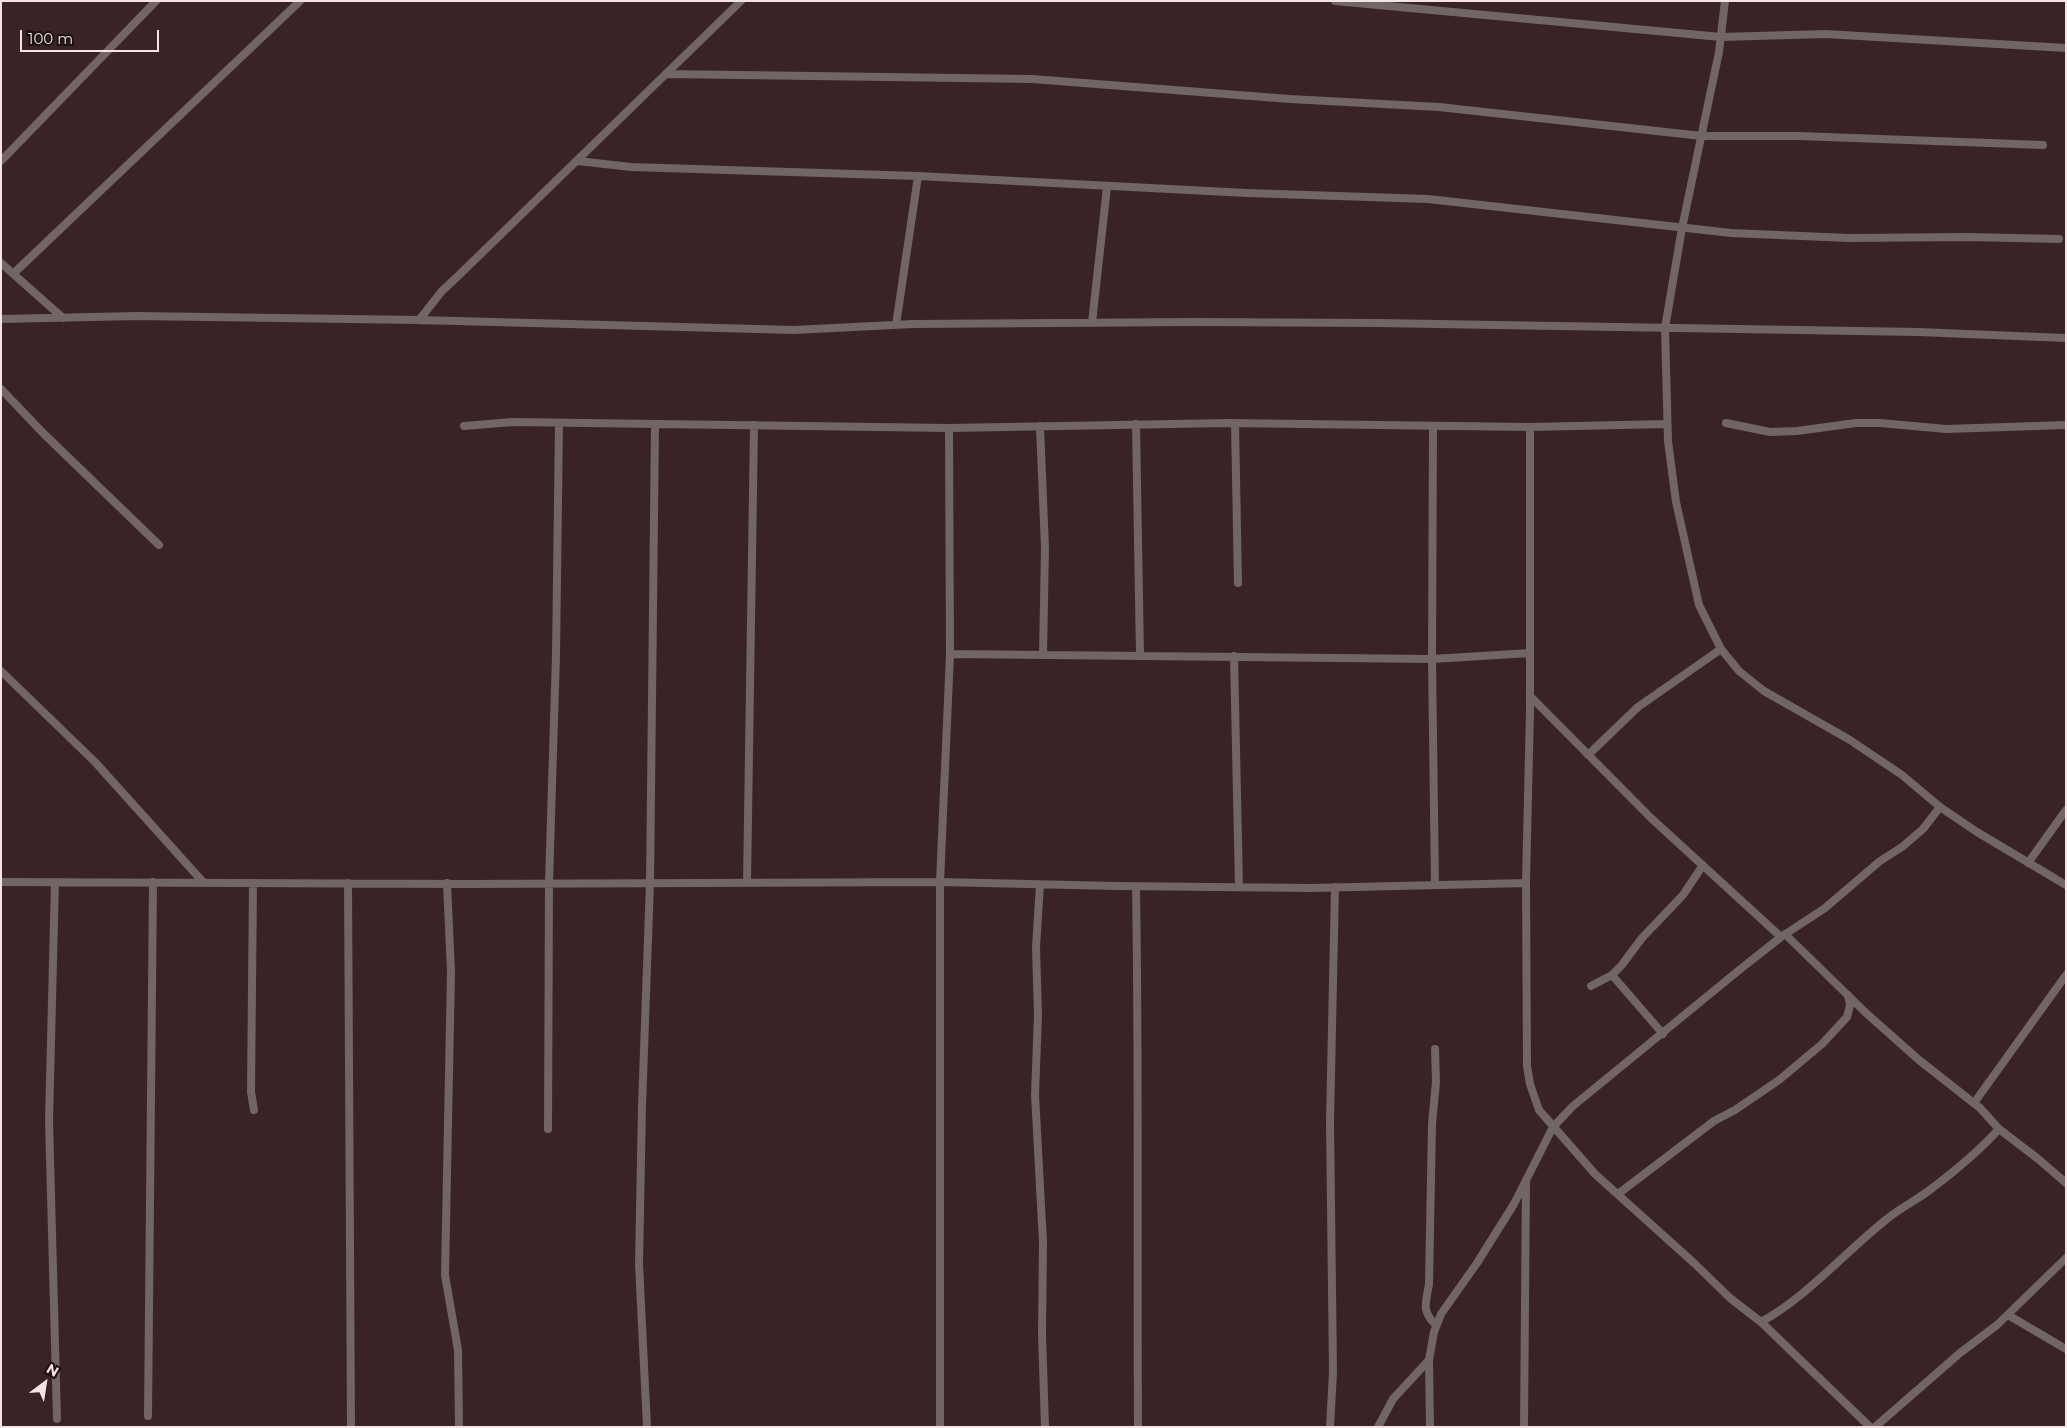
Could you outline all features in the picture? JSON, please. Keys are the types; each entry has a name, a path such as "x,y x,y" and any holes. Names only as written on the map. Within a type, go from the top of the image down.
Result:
{"street":[{"path":"1,161 156,1"},
{"path":"14,273 300,1"},
{"path":"419,320 442,291 741,1"},
{"path":"1335,1 1721,37 1825,34 2066,48"},
{"path":"1725,1 1721,37 1682,228 1665,328 1667,424 1676,502 1699,605 1721,649 1739,671 1764,691 1850,740 1902,775 1940,807 1977,832 2066,885"},
{"path":"666,74 1032,79 1290,99 1440,107 1702,136 1799,136 2042,145"},
{"path":"578,161 631,167 918,176 1247,193 1428,199 1732,232 1849,238 1968,237 2059,239"},
{"path":"918,176 1173,192 1287,195"},
{"path":"896,325 918,176"},
{"path":"1092,323 1107,187"},
{"path":"1,263 63,318"},
{"path":"1,319 137,316 419,320 794,330 896,325 1367,323 1918,332 2066,338"},
{"path":"1,389 44,434 159,545"},
{"path":"464,426 513,422 949,428 1235,423 1433,427 1667,424"},
{"path":"1726,423 1770,432 1880,422 1946,429 2066,426"},
{"path":"548,1129 549,883 556,645 559,423"},
{"path":"1235,423 1238,583"},
{"path":"647,1427 639,1264 642,1096 650,883 655,424"},
{"path":"1136,424 1140,655"},
{"path":"747,883 754,426"},
{"path":"1040,426 1045,548 1043,654"},
{"path":"1433,427 1432,659 1435,886"},
{"path":"1530,427 1530,696 1526,883 1527,1066 1533,1096 1539,1110 1595,1174 1730,1298 1761,1322 1870,1427"},
{"path":"940,1427 940,882 950,654 949,428"},
{"path":"1588,755 1638,707 1721,649"},
{"path":"950,654 1432,659 1530,653"},
{"path":"1234,656 1239,887"},
{"path":"1,671 95,762 203,882"},
{"path":"1530,696 1651,818 1919,1060 1974,1103 1999,1129 2038,1158 2066,1183"},
{"path":"1430,1427 1429,1360 1436,1325 1514,1204 1553,1127 1574,1106 1783,936 1825,908 1880,861 1902,847 1923,829 1940,807"},
{"path":"2028,863 2066,810"},
{"path":"1591,986 1612,975 1642,938 1683,894 1703,865"},
{"path":"1,882 447,884 940,882 1136,887 1435,886 1526,883"},
{"path":"55,882 49,1120 57,1419"},
{"path":"148,1416 153,882"},
{"path":"253,882 252,1092 254,1110"},
{"path":"348,883 351,1427"},
{"path":"447,884 451,972 445,1275 458,1350 459,1427"},
{"path":"1040,885 1036,947 1038,1015 1035,1095 1044,1242 1042,1334 1045,1427"},
{"path":"1136,887 1138,1009 1136,1245 1138,1427"},
{"path":"1330,1427 1333,1372 1330,1122 1335,887"},
{"path":"1612,975 1663,1034"},
{"path":"1974,1103 2066,975"},
{"path":"1618,1194 1714,1121 1735,1110 1779,1080 1822,1044 1847,1017 1850,1005 1848,995"},
{"path":"1435,1049 1436,1082 1432,1124 1430,1284 1425,1309 1429,1319 1436,1325"},
{"path":"1761,1322 1792,1301 1888,1218 1931,1190 1983,1147 1999,1129"},
{"path":"1524,1427 1526,1178"},
{"path":"1875,1427 1960,1353 2008,1315 2066,1258"},
{"path":"2008,1315 2066,1349"},
{"path":"1378,1427 1393,1399 1429,1360"}]}
